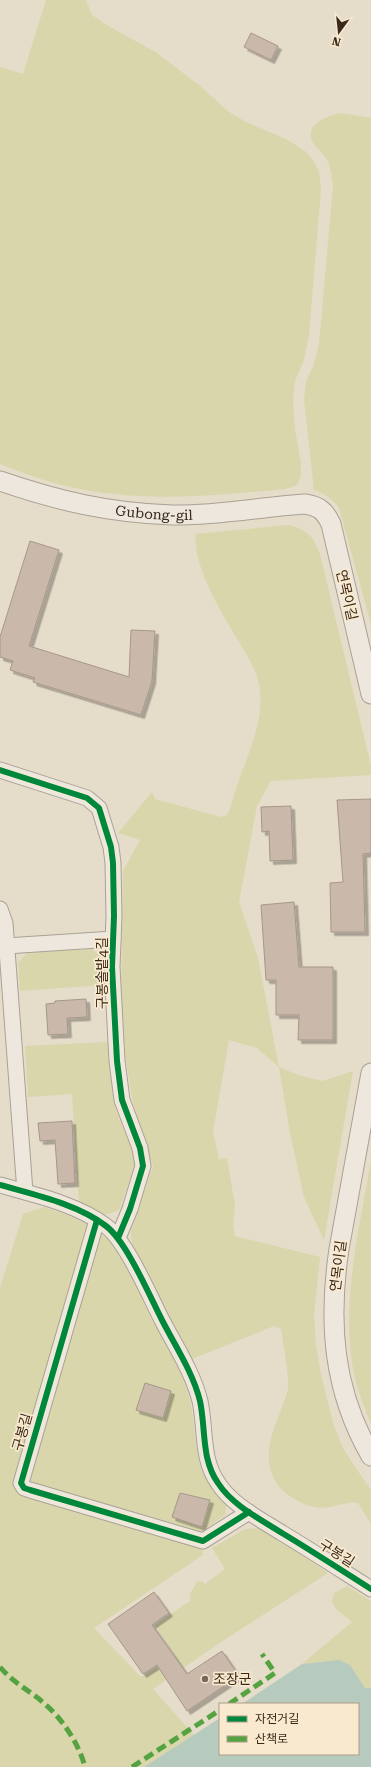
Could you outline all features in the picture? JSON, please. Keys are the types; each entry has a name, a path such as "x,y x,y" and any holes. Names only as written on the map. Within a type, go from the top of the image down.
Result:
{"street":[{"name":"Gubong-gil","path":"0,481 42,496 90,507 127,512 173,515 230,512 292,505 312,505"},
{"name":"연목이길","path":"312,505 322,509 331,524 371,694"},
{"name":"구봉솔밭4길","path":"0,770 87,798 100,808 111,847 113,863 112,967 117,1061 122,1100 140,1148 143,1166 130,1209 118,1238"},
{"path":"0,909 5,923 25,1192"},
{"name":"구봉솔밭4길","path":"6,946 113,939"},
{"name":"연목이길","path":"371,1073 336,1268 333,1325 335,1349 346,1399 361,1438 371,1456"},
{"name":"구봉길","path":"0,1185 70,1207 97,1220 118,1238 160,1315 195,1387 200,1402 210,1468 218,1483 228,1496 249,1512 371,1589"},
{"name":"구봉길","path":"97,1220 21,1483 24,1488 30,1490 203,1541 249,1512"}],"shaded area":[{"path":"46,0 86,0 92,15 105,24 157,53 200,86 229,112 246,122 286,139 305,151 314,161 319,172 321,190 309,335 304,360 295,381 293,400 295,429 301,464 301,476 297,485 286,489 200,496 172,497 115,494 58,484 0,464 0,67 23,74"},
{"path":"340,113 371,118 371,624 339,508 328,497 314,490 304,399 306,382 314,364 319,344 333,186 328,162 314,144 311,138 311,132 313,127 322,119"},
{"path":"289,525 306,532 313,539 320,554 371,766 371,775 271,781 257,806 239,902 258,958 279,1067 257,1048 229,1040 213,1132 219,1159 227,1158 235,1206 233,1227 235,1236 320,1257 314,1315 316,1345 321,1374 334,1426 343,1448 371,1490 371,1524 358,1503 346,1503 316,1508 298,1501 288,1495 274,1480 269,1460 269,1448 288,1389 286,1360 281,1329 274,1326 192,1359 132,1247 131,1231 153,1166 133,1104 125,1054 121,998 123,871 140,840 118,833 152,792 155,799 221,817 227,815 257,726 261,702 260,690 259,682 253,667 208,587 197,555 195,534"},
{"path":"92,949 102,958 104,985 20,991 18,963 27,953"},
{"path":"107,1042 113,1095 117,1113 131,1147 135,1165 119,1210 106,1215 79,1204 72,1094 28,1097 25,1046"},
{"path":"279,1067 301,1076 323,1081 353,1071 324,1240 304,1197 290,1133"},
{"path":"371,1160 371,1424 353,1371 349,1338 349,1312 354,1261"},
{"path":"44,1207 77,1219 92,1227 106,1238 119,1253 130,1271 179,1369 190,1400 197,1453 203,1473 211,1486 227,1504 225,1515 201,1532 203,1555 94,1628 141,1677 175,1656 155,1625 190,1601 190,1594 197,1582 202,1581 205,1584 225,1569 212,1548 245,1529 259,1528 266,1530 328,1573 221,1642 153,1689 194,1735 144,1767 0,1767 0,1288 23,1214"},
{"path":"347,1586 371,1601 371,1688 365,1688 350,1665 325,1661 302,1664 352,1622 337,1610 332,1602 334,1593"},
{"path":"339,1660 350,1665 365,1688 371,1688 371,1767 144,1767 219,1719 219,1755 359,1755 359,1703 244,1703 302,1664"}],"building":[{"path":"251,33 278,46 271,60 244,47"},
{"path":"30,541 59,550 29,646 129,677 131,630 155,631 152,681 141,715 33,682 35,678 10,670 13,661 0,657 0,637"},
{"path":"371,799 371,853 363,854 365,932 331,932 330,883 343,882 337,800"},
{"path":"291,806 293,860 270,861 269,831 262,832 261,807"},
{"path":"294,902 299,967 333,967 333,1040 298,1040 299,1015 276,1015 276,980 266,980 261,905"},
{"path":"86,999 87,1017 67,1018 68,1034 48,1035 46,1004 55,1003 55,1001"},
{"path":"72,1121 75,1183 58,1184 55,1140 40,1141 38,1123"},
{"path":"145,1383 171,1391 163,1418 136,1410"},
{"path":"180,1493 210,1500 202,1527 172,1517"},
{"path":"154,1592 169,1613 152,1625 187,1674 222,1651 239,1676 187,1711 157,1665 143,1674 108,1624"}],"marked path":[{"path":"230,1703 275,1673 262,1654"},
{"path":"0,1667 11,1678 46,1705 64,1725 75,1741 85,1767"},
{"path":"132,1767 219,1711"}],"cycle path":[{"path":"0,770 87,798 99,808 111,847 113,863 114,916 112,967 117,1061 122,1100 140,1148 143,1166 130,1209 118,1238"},
{"path":"0,1185 69,1206 95,1218 114,1234 122,1244 138,1271 193,1380 202,1412 206,1454 218,1483 231,1498 247,1511 371,1589"},
{"path":"97,1220 21,1483 24,1488 30,1490 203,1541 249,1512"}],"place":[{"name":"조장군","path":"205,1679"}]}
